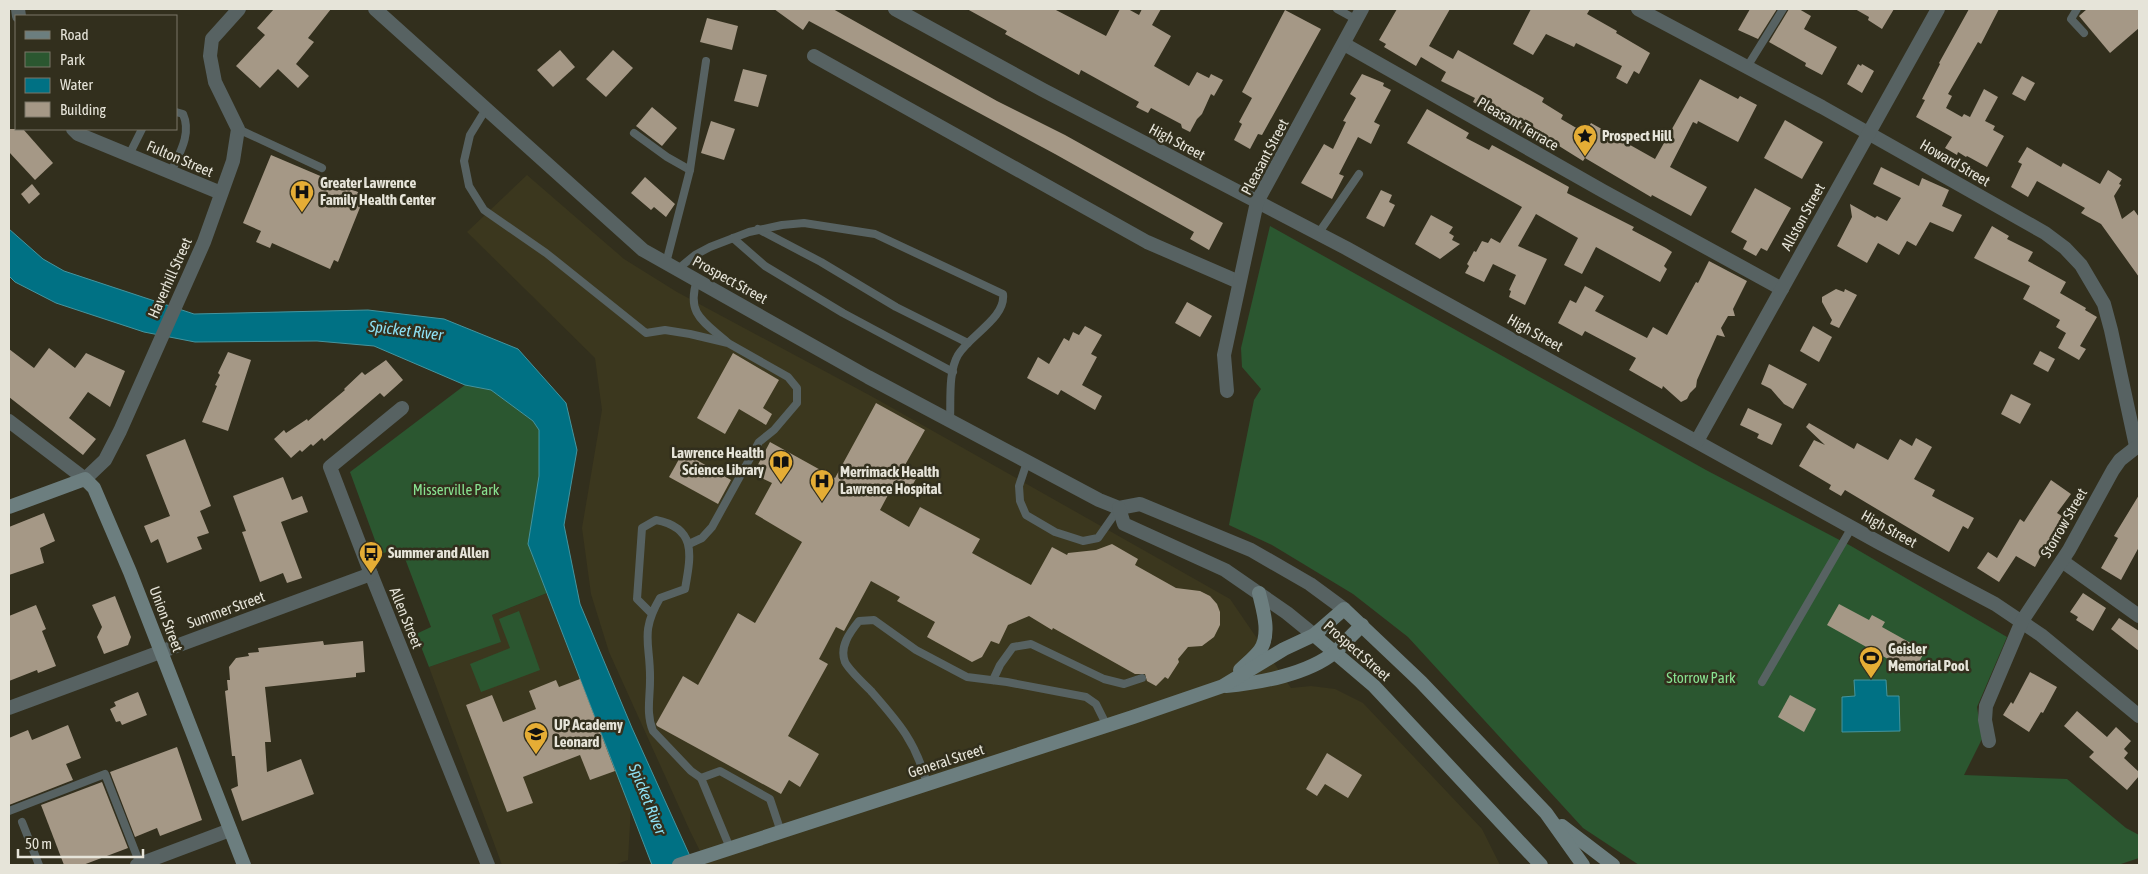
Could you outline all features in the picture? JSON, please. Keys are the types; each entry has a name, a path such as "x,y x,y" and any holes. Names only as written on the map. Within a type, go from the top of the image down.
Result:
{"main road":[{"name":"Haverhill Street","path":"9,507 85,479"},
{"name":"Union Street","path":"85,479 94,488 100,499 244,865"},
{"path":"1223,686 1260,650 1265,628 1259,593"},
{"name":"Prospect Street","path":"1344,609 1421,682 1546,813 1583,865"},
{"name":"General Street","path":"679,865 1107,726 1223,686 1284,649 1314,635 1344,609"},
{"name":"General Street","path":"1223,686 1252,684 1311,666 1334,652 1362,625"},
{"name":"Prospect Street","path":"1314,635 1374,686 1542,865"},
{"name":"Prospect Street","path":"1546,813 1613,865"}],"street":[{"path":"238,129 215,82 210,56 212,39 239,9"},
{"name":"Prospect Street","path":"375,9 643,250 868,377 1100,500 1119,508 1140,504 1251,550 1310,584 1344,609"},
{"name":"High Street","path":"895,9 1043,90 1318,234 1995,604 2041,635 2139,716"},
{"name":"Howard Street","path":"1638,9 1869,133 2045,233 2065,248 2081,265 2093,283 2108,315 2138,446"},
{"name":"Allston Street","path":"1697,441 1938,9"},
{"name":"Pleasant Street","path":"1227,391 1224,355 1258,202 1360,14"},
{"name":"Pleasant Terrace","path":"1344,44 1603,191 1782,289"},
{"path":"814,56 1146,242 1239,282"},
{"name":"Haverhill Street","path":"85,479 105,460 204,242 233,161 238,129"},
{"name":"Fulton Street","path":"74,130 78,134 221,193"},
{"name":"Allen Street","path":"402,408 330,468 488,865"},
{"name":"Union Street","path":"9,421 85,479"},
{"name":"Storrow Street","path":"1989,741 1985,720 1986,706 2022,621 2086,522 2113,470 2120,460 2138,446"},
{"name":"Prospect Street","path":"1119,508 1124,524 1225,570 1314,635"},
{"path":"2062,561 2139,616"},
{"name":"Summer Street","path":"9,708 371,574"},
{"path":"138,865 230,830"}],"lane":[{"path":"1337,9 1360,14"},
{"path":"1747,68 1783,9"},
{"path":"2076,9 2071,19 2084,34"},
{"path":"672,266 690,170 706,61"},
{"path":"486,109 470,135 464,161 469,186 484,210 546,253 646,333 664,330 728,343"},
{"path":"171,172 185,139 187,122 183,114 178,113"},
{"path":"238,129 322,168"},
{"path":"129,155 142,130"},
{"path":"634,133 667,157 690,170"},
{"path":"1318,234 1359,174"},
{"path":"672,266 733,238 758,230 804,223 875,234 1002,294 1004,302 1000,311 968,343 954,362 950,420"},
{"path":"758,230 821,262 896,307 968,343"},
{"path":"733,238 765,266 843,313 953,372"},
{"path":"689,544 702,538 712,527 759,442 774,430 797,403 797,388 788,377 728,343 702,320 694,308 692,294 697,280"},
{"path":"1027,462 1019,486 1020,501 1026,515 1055,532 1083,541 1098,538 1119,508"},
{"path":"651,613 638,599 642,528 656,520 668,522 682,530 689,544 689,566 685,589 660,598 651,613 646,633 650,679 649,722 653,731 691,771 701,778 730,848"},
{"path":"1762,682 1852,527"},
{"path":"928,784 921,761 912,742 896,720 846,662 844,648 848,634 859,621 874,620 916,650 967,677 1086,697 1096,704 1107,726"},
{"path":"993,680 1000,665 1013,647 1031,644 1104,679 1124,684 1142,678"},
{"path":"701,778 720,771 770,799 781,832"},
{"path":"9,811 105,774 138,865"},
{"path":"22,822 39,865"}],"shaded area":[{"name":"Merrimack Health Lawrence Hospital","path":"527,175 624,259 677,292 871,396 1230,599 1291,688 1311,686 1335,689 1363,703 1482,829 1500,865 707,865 609,652 591,594 582,528 602,410 595,358 467,232"},
{"name":"UP Academy Leonard","path":"547,593 631,806 628,860 614,865 502,865 429,667 500,642 492,615"}],"green space":[{"name":"Storrow Park","path":"1270,226 1706,470 1851,546 2007,637 1977,707 1982,739 1964,775 2067,779 2126,828 2139,835 2139,858 2118,865 1639,865 1583,828 1408,637 1353,594 1272,545 1229,525 1254,400 1261,389 1242,367 1241,348"},
{"name":"Misserville Park","path":"465,385 491,390 533,421 539,430 539,476 528,544 547,593 492,615 501,642 429,667 416,634 431,627 401,548 380,554 350,472"},
{"path":"519,611 540,670 481,692 470,664 510,648 499,619"}],"water":[{"name":"Spicket River","path":"9,229 43,259 64,271 194,314 368,310 444,319 518,349 566,403 577,450 564,525 580,604 632,728 694,865 652,865 528,544 539,476 539,430 533,421 491,390 465,385 374,346 317,341 195,342 144,332 56,303 15,282 9,276"},
{"path":"1854,680 1886,680 1887,696 1899,696 1900,731 1842,732 1842,697 1855,696"}],"building":[{"path":"274,9 331,9 308,38 314,42 296,64 309,76 298,88 278,69 260,88 236,66 265,35 257,28"},
{"path":"774,9 833,9 997,101 1065,135 1223,223 1209,250 1190,239 1194,232 1055,154 809,21 803,30"},
{"path":"967,9 1054,9 1106,36 1120,9 1128,9 1139,15 1142,9 1161,9 1152,25 1171,36 1154,66 1189,86 1197,72 1209,78 1211,74 1223,80 1214,96 1211,94 1202,114 1190,132 1182,128 1181,124 1151,108 1148,113 1136,107 1139,102 1081,70 1079,75 1005,34 1007,31"},
{"path":"1397,9 1450,9 1429,46 1453,59 1458,50 1544,98 1542,102 1563,115 1561,119 1585,133 1591,123 1655,159 1700,79 1738,99 1740,96 1757,105 1738,142 1698,121 1697,124 1693,122 1670,167 1707,187 1691,216 1652,195 1651,197 1585,158 1583,161 1551,141 1549,145 1473,102 1475,98 1441,81 1446,72 1421,57 1416,66 1384,47 1386,44 1379,40"},
{"path":"1531,9 1590,9 1587,14 1650,53 1639,74 1634,71 1627,84 1616,78 1622,66 1576,43 1574,47 1546,34 1533,55 1513,44"},
{"path":"1750,9 1777,9 1758,39 1738,30"},
{"path":"1789,9 1799,9 1811,16 1804,29 1837,47 1822,75 1805,66 1806,63 1769,42"},
{"path":"1855,9 1894,9 1882,29 1868,20 1869,17"},
{"path":"1969,9 1999,9 1981,44 1978,42 1948,94 1952,96 1946,108 1962,117 1964,114 1970,117 1984,89 1998,97 1985,121 1995,126 1993,130 2004,136 1987,167 1967,156 1958,152 1957,155 1945,148 1952,137 1916,117 1925,100 1922,99 1939,63"},
{"path":"2087,9 2139,9 2139,28 2110,53 2079,16"},
{"path":"1285,10 1321,29 1262,135 1258,134 1250,149 1234,140 1242,124 1239,122 1252,98 1242,92"},
{"path":"707,18 738,26 732,50 700,42"},
{"path":"560,50 575,67 553,87 537,70"},
{"path":"613,50 633,68 606,97 586,79"},
{"path":"1858,64 1861,66 1862,64 1874,71 1862,93 1847,84"},
{"path":"743,69 767,75 758,107 734,101"},
{"path":"1362,74 1384,83 1383,86 1391,90 1374,122 1380,125 1371,144 1358,137 1339,174 1344,176 1332,199 1301,183 1324,144 1333,149 1346,122 1343,121 1356,98 1350,94"},
{"path":"2022,76 2035,83 2025,101 2012,94"},
{"path":"652,107 677,128 662,146 636,126"},
{"path":"1427,109 1469,133 1466,138 1489,150 1492,145 1569,187 1567,193 1634,227 1632,230 1672,252 1664,266 1667,269 1660,282 1596,247 1582,274 1564,265 1578,238 1536,214 1518,246 1547,259 1525,305 1509,297 1511,291 1509,290 1516,275 1493,264 1484,282 1465,273 1469,266 1467,264 1482,241 1488,243 1491,238 1500,243 1522,207 1407,143"},
{"path":"1785,120 1823,142 1802,179 1764,158"},
{"path":"711,121 735,129 724,160 701,153"},
{"path":"9,129 24,130 53,163 35,180 9,152"},
{"path":"2027,147 2061,167 2063,163 2100,184 2108,170 2122,179 2119,184 2121,185 2114,196 2122,219 2134,210 2139,217 2139,277 2101,224 2081,213 2085,208 2037,181 2028,197 2011,187 2022,164 2018,162"},
{"name":"Greater Lawrence Family Health Center","path":"271,155 365,195 338,262 334,260 330,269 272,243 270,248 256,242 261,231 243,223"},
{"path":"1881,167 1919,186 1922,178 1949,190 1942,206 1962,215 1953,232 1930,222 1916,246 1907,241 1899,255 1878,243 1867,263 1837,246 1852,217 1850,204 1875,218 1877,216 1887,221 1901,198 1873,184"},
{"path":"645,177 675,204 666,217 654,207 651,210 631,193"},
{"path":"32,184 40,194 29,204 21,194"},
{"path":"1755,188 1791,208 1767,251 1761,248 1756,256 1743,249 1747,241 1731,232"},
{"path":"1381,190 1392,195 1389,202 1395,205 1384,227 1366,218"},
{"path":"1431,215 1453,227 1449,233 1454,236 1452,240 1460,244 1440,259 1415,244"},
{"path":"1992,226 2009,236 2007,239 2033,252 2028,261 2066,282 2060,293 2086,308 2085,310 2097,317 2080,346 2086,349 2079,360 2058,348 2066,333 2056,327 2060,320 2023,299 2030,286 1974,258"},
{"path":"1709,261 1747,281 1733,309 1735,316 1728,316 1721,328 1725,337 1717,335 1697,380 1696,387 1687,399 1681,402 1663,386 1662,389 1629,370 1636,358 1585,331 1582,336 1558,323 1570,300 1576,303 1585,286 1604,296 1595,311 1647,338 1653,327 1667,335"},
{"path":"1836,289 1844,292 1845,289 1857,295 1839,328 1830,324 1832,320 1822,302 1822,297"},
{"path":"1187,302 1212,316 1200,337 1175,323"},
{"path":"1085,326 1102,335 1091,354 1097,357 1082,385 1102,396 1095,410 1061,390 1058,395 1027,378 1038,357 1049,364 1064,338 1069,341 1073,332 1079,335"},
{"path":"1813,326 1832,337 1819,362 1800,351"},
{"path":"49,348 75,368 86,353 125,371 110,407 88,392 69,418 96,439 83,455 9,397 9,349 34,368"},
{"path":"2040,351 2055,359 2048,372 2033,364"},
{"path":"228,352 251,360 228,431 202,422 217,386 215,385 220,375 218,373"},
{"path":"733,353 779,380 763,408 772,414 766,425 739,409 725,434 697,418"},
{"path":"386,360 403,380 384,397 380,393 324,441 322,438 302,452 300,450 291,458 274,439 284,430 286,433 307,419 308,421 345,390 362,372 365,375"},
{"path":"1769,364 1807,384 1793,409 1784,404 1771,389 1761,384"},
{"path":"2011,394 2031,404 2020,424 2001,414"},
{"name":"Merrimack Health Lawrence Hospital","path":"876,403 925,430 905,465 919,473 911,488 896,480 880,510 909,527 920,507 980,539 972,553 1031,585 1052,547 1067,555 1068,553 1096,550 1112,544 1138,559 1135,565 1176,588 1200,591 1210,596 1217,604 1220,612 1220,625 1214,637 1202,646 1188,647 1178,659 1179,662 1168,679 1165,677 1156,686 1147,681 1145,674 1135,674 1029,616 1008,625 999,644 991,641 982,657 972,662 927,637 935,622 897,601 900,597 871,581 844,631 836,627 819,659 828,664 788,736 819,754 800,787 789,780 781,794 657,726 656,724 683,676 698,685 738,613 755,623 802,542 755,514 772,483 753,474 770,442 835,478"},
{"path":"1748,408 1782,424 1772,445 1757,438 1759,434 1740,425"},
{"path":"1809,423 1854,449 1857,443 1888,460 1900,439 1912,446 1916,438 1932,447 1914,479 1935,490 1932,496 1974,518 1968,529 1963,526 1949,552 1845,490 1841,496 1829,489 1831,485 1799,466 1814,440 1825,445 1806,427"},
{"path":"185,439 211,506 200,511 209,533 197,537 202,549 167,563 158,539 151,543 144,526 170,516 146,455"},
{"path":"683,452 731,480 718,504 669,477"},
{"path":"283,477 292,500 302,496 308,512 281,522 302,578 287,583 283,573 260,582 242,532 246,531 233,496"},
{"path":"2051,480 2071,494 2057,513 2062,516 2035,567 2016,556 1999,582 1977,568 1988,552 1997,558 2020,519 2024,522"},
{"path":"2139,495 2139,547 2121,580 2101,568 2118,538 2114,536"},
{"path":"44,513 55,541 40,548 44,563 9,575 9,527"},
{"path":"2083,593 2106,608 2093,631 2076,620 2078,617 2070,612"},
{"path":"115,596 131,637 128,645 104,654 97,637 102,627 92,605"},
{"path":"1839,604 1869,620 1872,615 1885,622 1882,627 1925,651 1913,673 1827,625"},
{"path":"36,605 46,629 42,631 56,666 38,673 37,670 9,681 9,616"},
{"path":"2119,618 2139,631 2139,651 2111,629"},
{"path":"323,641 324,645 363,641 365,672 356,673 356,677 265,687 271,742 265,742 267,772 301,759 314,794 242,821 231,789 238,786 235,756 232,756 225,691 228,690 227,680 230,680 229,667 236,658 249,656 248,653 259,652 258,648"},
{"path":"2030,672 2057,687 2043,713 2041,712 2029,732 2003,715 2011,702 2013,704"},
{"path":"580,679 615,771 590,780 580,755 523,777 533,803 507,812 466,705 492,695 503,722 536,709 529,691 556,680 559,687"},
{"path":"138,692 147,715 122,725 120,721 116,722 110,709 116,706 114,702"},
{"path":"1790,695 1816,709 1804,732 1778,717"},
{"path":"2077,711 2107,737 2116,727 2131,741 2124,749 2128,753 2124,758 2139,772 2139,776 2127,790 2089,757 2094,752 2064,726"},
{"path":"68,725 81,758 66,764 73,780 9,805 9,738 28,730 32,740"},
{"path":"177,747 202,820 160,836 157,828 135,837 110,772"},
{"path":"1327,753 1362,775 1348,798 1325,784 1317,796 1306,789"},
{"path":"102,782 128,848 83,865 64,865 41,805"}],"place":[{"name":"Prospect Hill","path":"1585,157"},
{"name":"Greater Lawrence Family Health Center","path":"302,213"},
{"name":"Lawrence Health Science Library","path":"781,483"},
{"name":"Merrimack Health Lawrence Hospital","path":"822,502"},
{"name":"Summer and Allen","path":"371,574"},
{"name":"Geisler Memorial Pool","path":"1871,679"},
{"name":"UP Academy Leonard","path":"536,755"}]}
